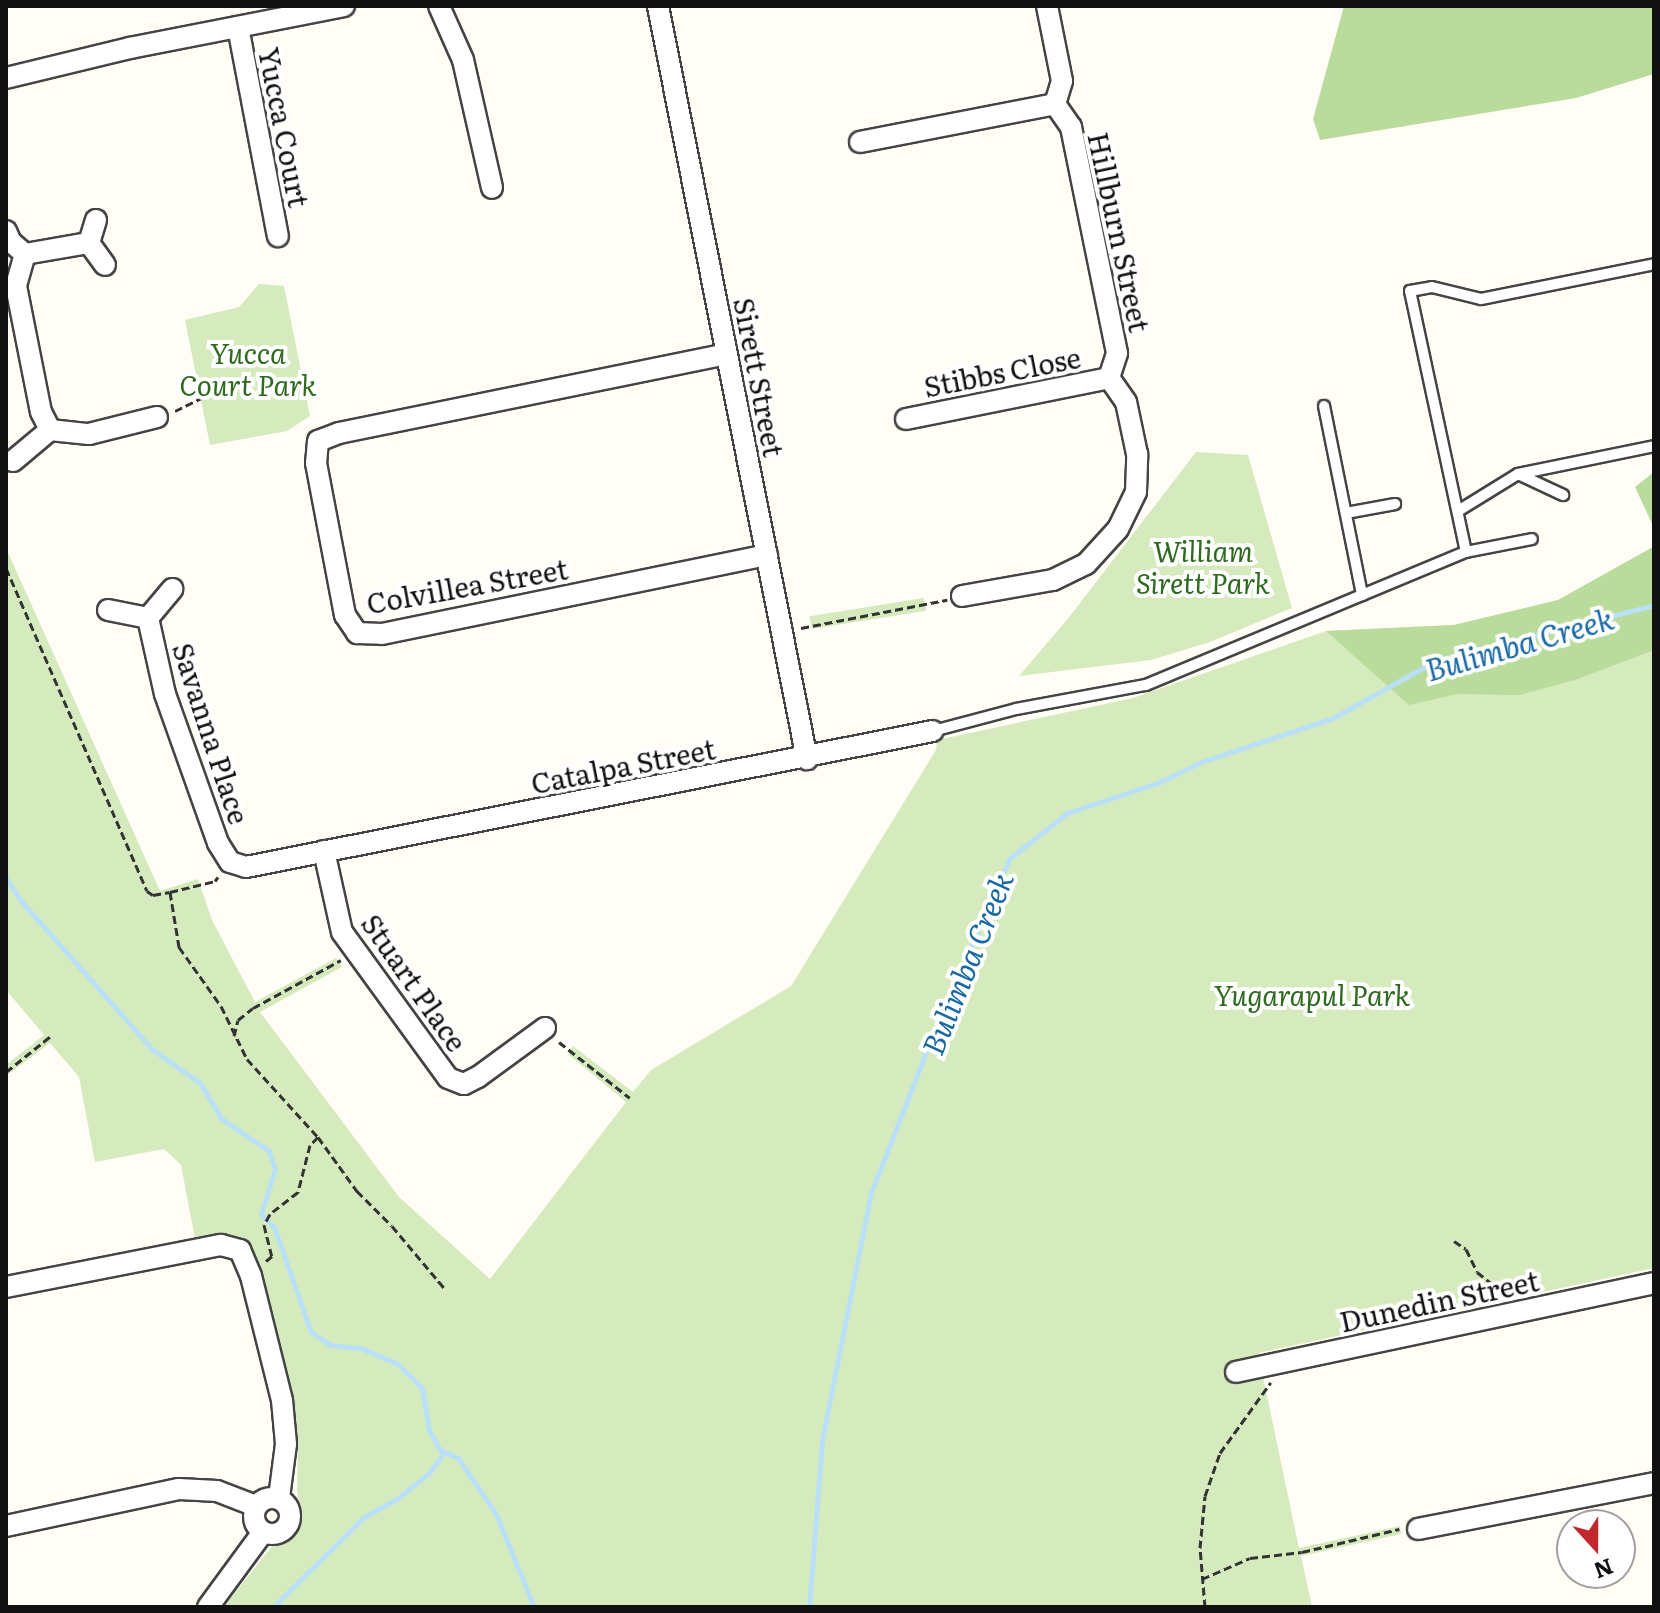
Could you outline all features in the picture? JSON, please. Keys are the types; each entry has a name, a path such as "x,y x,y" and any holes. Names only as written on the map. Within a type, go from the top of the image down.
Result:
{"street":[{"path":"6,78 344,6"},
{"path":"439,6 463,60 492,188"},
{"name":"Sirett Street","path":"658,6 807,759"},
{"path":"860,142 1055,104 1062,81 1047,6"},
{"name":"Yucca Court","path":"238,27 278,236"},
{"name":"Hillburn Street","path":"1055,104 1071,127 1117,353 1109,378"},
{"path":"89,243 96,220"},
{"path":"6,231 11,242 25,254"},
{"path":"25,254 89,243"},
{"path":"89,243 105,265"},
{"path":"25,254 16,286 41,412 50,430"},
{"name":"Colvillea Street","path":"727,354 339,433 318,441 316,463 345,615 357,633 382,634 767,555"},
{"path":"962,596 1053,580 1086,564 1118,529 1136,492 1137,454 1126,402 1109,378"},
{"name":"Stibbs Close","path":"906,419 1109,378"},
{"path":"13,461 50,430 89,434 157,417"},
{"name":"Savanna Place","path":"148,618 172,589"},
{"name":"Savanna Place","path":"108,610 148,618"},
{"name":"Savanna Place","path":"148,618 174,723 218,843 230,862 246,867 324,851"},
{"name":"Catalpa Street","path":"324,851 807,759 933,731"},
{"name":"Stuart Place","path":"324,851 342,932 448,1078 464,1084 478,1077 545,1028"},
{"path":"7,1283 221,1245 240,1250 251,1276 282,1400 286,1444 279,1498 289,1509 289,1523 278,1533 263,1532 254,1521 256,1506 264,1499 279,1498"},
{"name":"Dunedin Street","path":"1236,1372 1654,1283"},
{"path":"1418,1529 1654,1483"},
{"path":"6,1526 179,1489 217,1491 256,1506"},
{"path":"208,1607 263,1532"}],"lane":[{"path":"1466,552 1410,291 1432,287 1481,299 1654,264"},
{"path":"1324,406 1362,595"},
{"path":"1458,511 1518,474 1654,446"},
{"path":"1518,474 1563,495"},
{"path":"1346,513 1395,504"},
{"path":"933,731 1016,709 1146,685 1466,552 1532,539"}],"path":[{"path":"157,417 204,397"},
{"path":"6,568 147,891 153,895 215,881 230,862"},
{"path":"782,629 805,628 962,596"},
{"path":"170,892 179,947 221,1006 247,1059 318,1137 357,1191 392,1226 445,1289"},
{"path":"234,1036 238,1020 253,1008 355,953"},
{"path":"545,1028 630,1098"},
{"path":"6,1072 52,1035"},
{"path":"251,1276 272,1256 264,1225 270,1214 298,1192 310,1145 318,1137"},
{"path":"1454,1241 1466,1249 1483,1280 1501,1291 1508,1314"},
{"path":"1205,1607 1200,1548 1205,1496 1220,1453 1286,1361"},
{"path":"1202,1579 1250,1558 1302,1552 1399,1529 1418,1529"}],"green space":[{"path":"1344,6 1654,6 1654,74 1576,98 1320,140 1313,119"},
{"name":"Yucca Court Park","path":"259,284 284,286 310,416 287,431 210,445 185,320 239,307"},
{"name":"William Sirett Park","path":"1196,452 1248,455 1292,608 1210,642 1151,660 1019,676 1070,616"},
{"path":"1654,472 1654,528 1635,487"},
{"name":"Yugarapul Park","path":"1654,541 1654,1268 1258,1353 1299,1548 1400,1526 1401,1534 1301,1556 1312,1607 224,1607 272,1546 291,1537 302,1521 297,1490 298,1441 293,1404 251,1244 218,1234 195,1239 181,1165 164,1149 95,1162 79,1077 50,1043 6,1076 6,1065 44,1035 6,990 6,548 160,891 198,879 212,920 255,1002 336,958 342,967 260,1012 399,1197 490,1279 626,1102 568,1054 573,1046 633,1092 651,1070 791,986 936,750 937,740 1133,698 1326,631 1454,625 1558,600 1653,547"},
{"path":"1654,541 1654,650 1575,680 1519,695 1457,694 1409,705 1326,631 1454,625 1558,600 1653,547"},
{"path":"924,598 926,611 811,629 809,616"}],"waterway":[{"name":"Bulimba Creek","path":"809,1607 822,1440 871,1193 934,1031 1009,859 1067,813 1160,782 1201,762 1333,718 1435,661 1654,605"},
{"path":"6,878 21,901 153,1050 200,1083 222,1119 269,1151 275,1169 261,1214 274,1227 311,1332 330,1345 361,1348 398,1364 422,1388 429,1430 440,1450 458,1458 496,1514 534,1607"},
{"path":"273,1607 364,1517 397,1499 429,1473 444,1452"}]}
